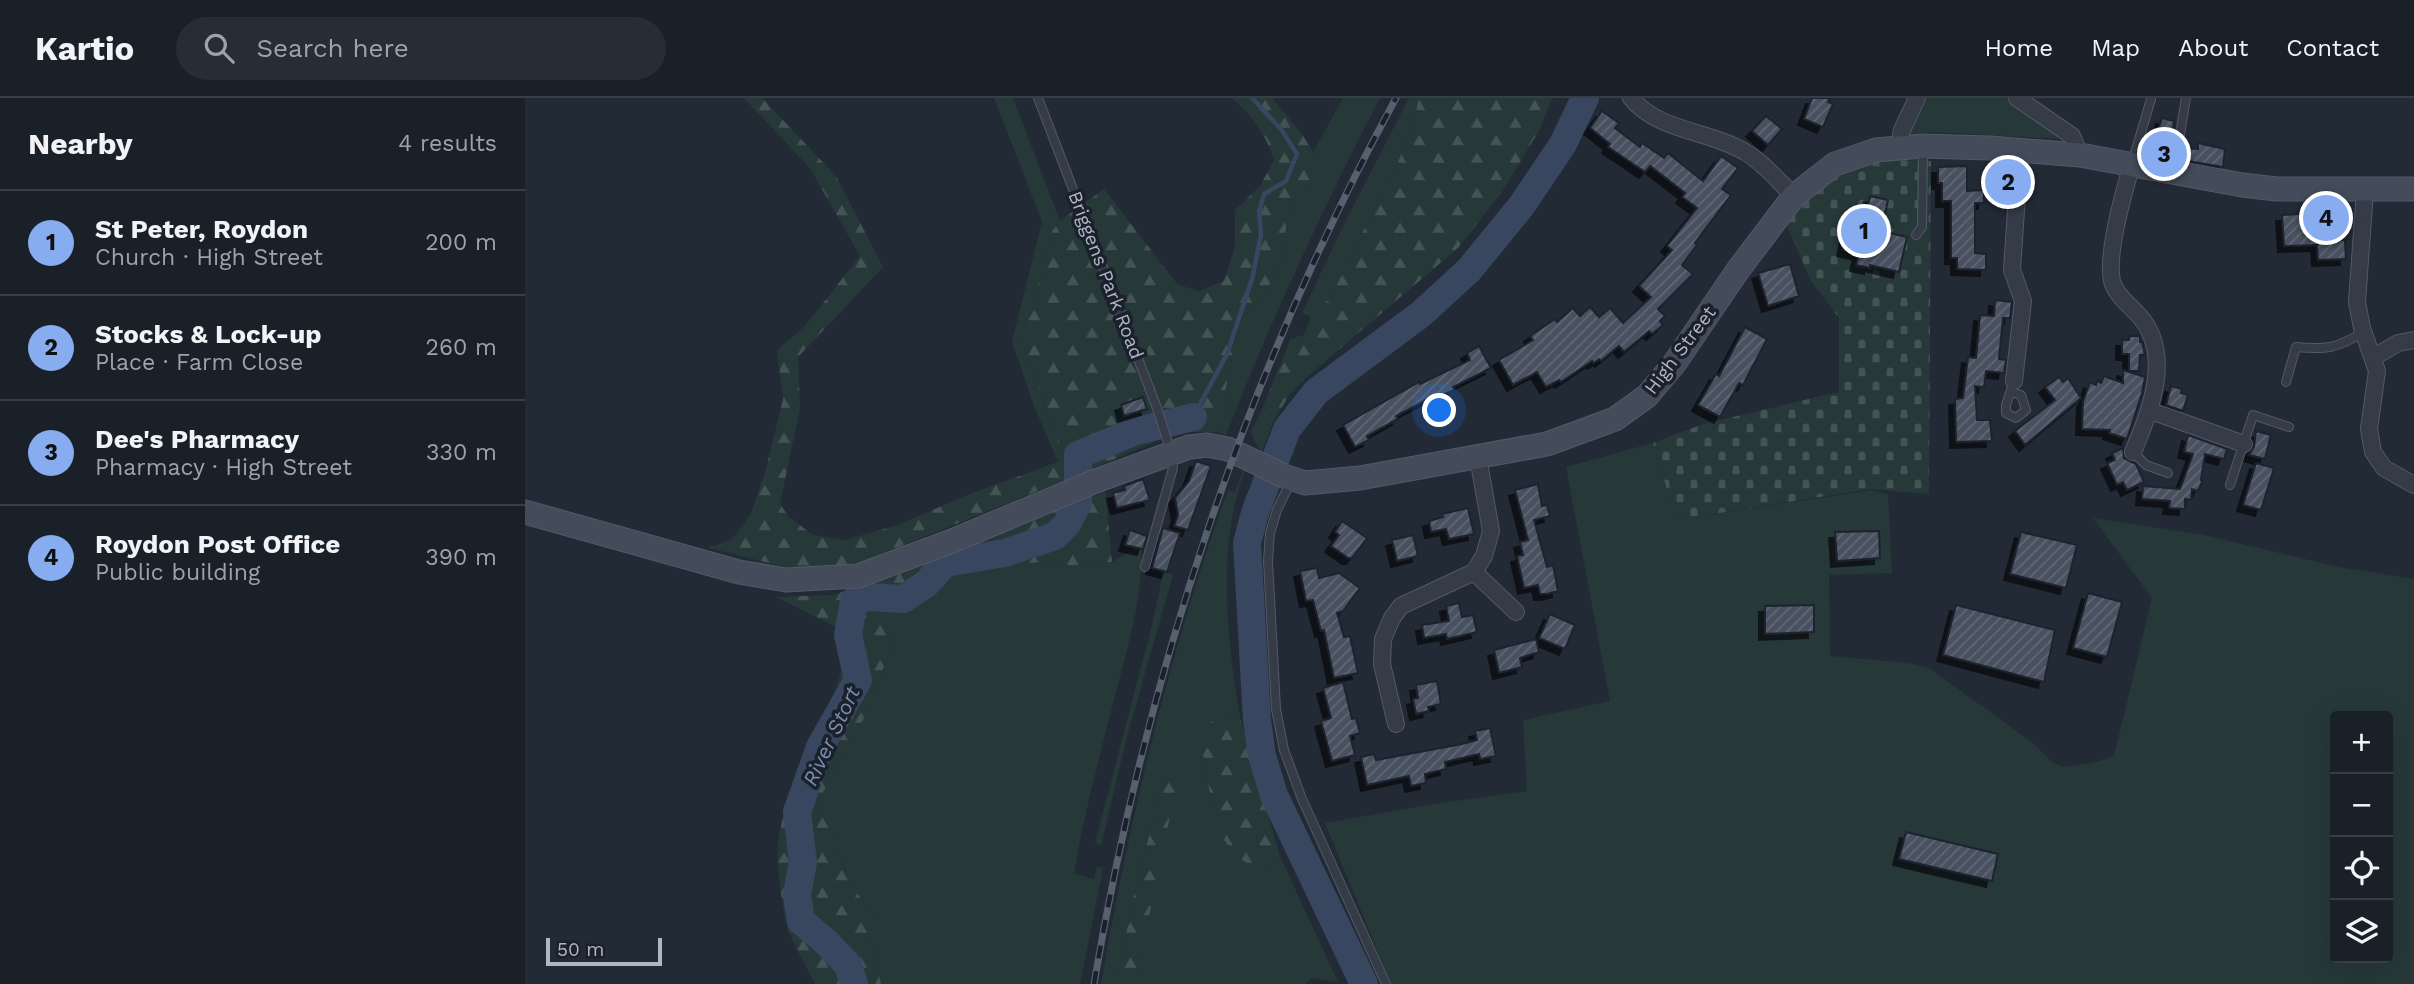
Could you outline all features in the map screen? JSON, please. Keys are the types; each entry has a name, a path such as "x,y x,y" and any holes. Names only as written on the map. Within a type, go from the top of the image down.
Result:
{"main road":[{"name":"High Street","path":"1288,477 1305,483 1337,481 1478,457 1547,444 1615,419 1647,396 1674,363 1738,270 1794,196 1835,164 1876,150 1923,146 2020,150 2080,155 2277,189 2414,189"},
{"path":"525,512 739,572 786,580 858,576 952,541 1084,486 1168,443 1228,449 1288,477"}],"street":[{"path":"1631,98 1646,112 1666,123 1747,152 1794,196"},
{"path":"1899,147 1902,130 1917,98"},
{"path":"2017,98 2072,136 2080,155"},
{"path":"2013,386 2023,301 2012,270 2020,150"},
{"path":"2132,164 2117,215 2112,281 2122,298 2152,332 2157,377 2151,411 2133,452"},
{"path":"2365,190 2357,302 2377,370 2369,429 2373,452 2384,468 2414,485"},
{"path":"2374,357 2398,343 2414,340"},
{"path":"2151,411 2244,444"},
{"path":"1396,724 1382,664 1383,639 1392,618 1401,606 1474,572 1484,556 1491,531 1478,457"},
{"path":"1474,572 1515,612"}],"lane":[{"name":"Briggens Park Road","path":"1038,98 1168,443"},
{"path":"2174,172 2186,98"},
{"path":"2132,164 2151,99"},
{"path":"1916,235 1922,227 1923,146"},
{"path":"2286,382 2296,347 2328,349 2340,346 2364,332"},
{"path":"2230,485 2253,415 2289,427"},
{"path":"1145,567 1173,468 1168,443"},
{"path":"2133,452 2146,465 2168,473"},
{"path":"1288,477 1274,521 1268,561 1276,709 1285,750 1302,799 1385,984"}],"green space":[{"path":"744,98 762,98 836,176 883,267 798,357 800,408 780,504 789,517 813,535 845,540 898,525 967,495 1063,460 1021,339 1052,231 1060,221 1104,189 1178,285 1199,291 1224,281 1235,247 1235,210 1260,186 1274,160 1257,126 1232,98 1272,98 1302,134 1313,152 1310,183 1295,197 1287,218 1283,256 1267,290 1240,321 1224,397 1227,410 1218,432 1185,432 1161,439 862,562 820,568 785,567 709,548 732,539 751,514 766,469 783,399 777,350 805,326 860,256 810,168"},
{"path":"994,98 1013,98 1060,221 1052,231 1021,339 1060,447 1063,460 1058,462 1034,406 1012,342 1042,222"},
{"path":"1343,98 1380,98 1299,265 1226,435 1218,432 1227,410 1224,397 1240,321 1267,290 1283,256 1287,218 1295,197 1310,183 1313,152"},
{"path":"1409,98 1418,98 1415,120 1398,162 1329,299 1311,317 1302,313 1343,226"},
{"path":"1418,98 1552,98 1540,129 1502,192 1458,248 1309,375 1290,394 1274,420 1260,414 1291,338 1295,339 1297,335 1303,337 1311,317 1329,299 1398,162 1415,120"},
{"path":"1923,98 2006,98 2020,111 2062,136 2061,139 1933,132 1910,134 1908,132"},
{"path":"1872,161 1931,161 1929,494 1870,489 1676,520 1653,443 1703,424 1839,392 1839,318 1811,281 1787,226 1803,201 1846,170"},
{"path":"1260,414 1274,420 1262,452 1251,431"},
{"path":"1653,443 1676,520 1871,490 1888,494 1892,573 1829,575 1830,656 1908,663 1929,668 2033,743 2053,763 2063,767 2093,763 2114,756 2152,598 2093,518 2204,535 2339,567 2414,579 2414,984 1391,984 1325,823 1527,791 1523,720 1610,701 1566,467"},
{"path":"1244,467 1246,468 1237,497 1227,559 1228,624 1240,717 1224,715 1201,744 1212,805 1262,872 1280,856 1338,982 1312,978 1305,984 1135,984 1146,930 1169,772 1163,780 1133,899 1116,984 1101,984 1125,859 1170,673 1228,490 1235,492"},
{"path":"1104,480 1112,562 1072,566 1051,561 975,569 950,575 909,600 895,612 890,649 868,711 821,796 820,810 834,838 851,887 874,912 870,935 881,984 815,984 786,923 779,874 778,842 797,770 830,702 843,666 844,631 776,597 833,595 879,580"},
{"path":"1141,545 1140,585 1133,625 1082,830 1074,873 1094,879 1097,866 1103,868 1080,984 881,984 870,935 874,912 851,887 834,838 820,810 821,796 868,711 890,649 895,612 950,575 975,569 1051,561 1072,566 1112,562"},
{"path":"1159,565 1169,568 1167,573 1173,575 1127,737 1101,846 1095,843 1152,625 1162,578"},
{"path":"1224,715 1240,717 1280,856 1262,872 1237,857 1224,840 1212,805 1201,744 1206,725"},
{"path":"1169,772 1178,778 1135,984 1116,984 1133,899 1163,780"}],"building":[{"path":"1812,98 1830,98 1828,102 1833,104 1823,127 1804,119"},
{"path":"1602,111 1619,123 1615,128 1640,147 1642,143 1664,158 1668,153 1703,181 1721,156 1738,168 1722,189 1731,195 1682,265 1693,274 1658,309 1665,316 1660,321 1663,325 1652,334 1649,331 1624,352 1619,346 1601,361 1592,361 1561,382 1559,380 1546,387 1537,372 1513,385 1499,360 1533,340 1530,336 1555,319 1557,322 1573,308 1580,316 1590,307 1599,317 1610,308 1623,323 1651,297 1639,286 1672,250 1667,246 1697,208 1682,197 1685,193 1650,166 1645,172 1608,147 1610,144 1590,128"},
{"path":"1766,116 1782,129 1768,145 1752,131"},
{"path":"2162,118 2174,121 2170,157 2150,154"},
{"path":"2198,143 2225,149 2223,167 2182,160 2184,148 2198,149"},
{"path":"1967,166 1967,191 1984,190 1984,203 1975,203 1975,253 1986,254 1986,270 1957,269 1957,258 1951,258 1951,201 1942,201 1942,183 1938,183 1938,167"},
{"path":"1870,196 1888,200 1881,231 1907,237 1899,272 1870,265 1870,268 1856,265 1859,254 1843,250 1851,212 1866,215"},
{"path":"2338,212 2340,240 2345,240 2346,259 2318,260 2317,245 2284,246 2282,215"},
{"path":"1790,264 1799,296 1768,306 1758,273"},
{"path":"1995,300 2012,302 2010,318 2003,318 1999,359 2006,360 2004,373 1986,371 1984,387 1975,386 1977,420 1990,420 1992,441 1956,442 1955,399 1963,398 1968,357 1976,358 1980,315 1994,316"},
{"path":"1745,327 1767,339 1743,385 1739,383 1720,417 1698,405 1716,374 1719,376"},
{"path":"2129,336 2140,336 2142,342 2145,355 2140,355 2139,371 2129,371 2129,354 2122,354 2122,340 2129,340"},
{"path":"1479,346 1491,368 1453,387 1454,390 1438,397 1437,394 1396,416 1398,419 1367,436 1369,440 1355,447 1343,425 1419,382 1420,384 1470,360 1467,353"},
{"path":"2123,370 2145,377 2127,439 2109,433 2110,430 2082,429 2083,402 2090,382 2096,385 2097,381 2101,383 2104,376 2123,383"},
{"path":"2059,377 2063,382 2068,378 2081,398 2025,445 2015,431 2055,400 2045,387"},
{"path":"2171,386 2182,389 2181,393 2188,395 2183,411 2166,405"},
{"path":"1143,397 1147,409 1124,416 1121,405"},
{"path":"2256,431 2271,435 2265,459 2249,455 2254,447"},
{"path":"2188,435 2227,449 2224,459 2205,454 2203,480 2198,491 2192,489 2191,500 2185,499 2185,509 2169,508 2170,501 2142,499 2143,486 2180,489 2193,454 2184,452"},
{"path":"2123,448 2124,458 2136,464 2144,482 2127,490 2123,482 2117,485 2107,463 2115,460 2112,453"},
{"path":"1196,461 1211,466 1188,530 1174,526 1178,515 1175,498 1189,481"},
{"path":"2256,463 2274,468 2261,510 2243,505"},
{"path":"1143,479 1150,500 1117,508 1113,493 1125,490 1124,486"},
{"path":"1538,484 1542,506 1547,505 1550,516 1534,520 1547,567 1553,565 1558,591 1547,594 1540,594 1538,585 1524,588 1517,556 1523,555 1520,542 1528,540 1515,490"},
{"path":"1468,508 1474,534 1449,539 1446,529 1431,532 1429,521 1443,517 1442,514"},
{"path":"1342,521 1367,538 1352,558 1331,546 1339,535 1335,532"},
{"path":"1163,528 1180,533 1167,572 1152,568"},
{"path":"1130,530 1147,536 1143,549 1125,545"},
{"path":"1879,531 1880,558 1837,561 1835,532"},
{"path":"2021,532 2077,545 2066,588 2010,574"},
{"path":"1413,535 1418,556 1397,561 1392,540"},
{"path":"1317,568 1319,578 1339,573 1360,588 1343,611 1337,613 1344,637 1350,636 1358,673 1334,678 1324,630 1321,631 1313,600 1306,601 1300,571"},
{"path":"2088,593 2122,602 2107,657 2073,648"},
{"path":"1459,603 1462,617 1473,615 1477,632 1447,639 1446,634 1424,638 1422,625 1449,621 1446,606"},
{"path":"1814,605 1814,632 1765,634 1765,606"},
{"path":"1956,605 2055,630 2044,682 1943,655"},
{"path":"1550,614 1575,625 1565,649 1539,638"},
{"path":"1536,639 1539,652 1520,658 1522,667 1499,673 1494,650"},
{"path":"1437,681 1441,704 1416,714 1413,699 1418,698 1416,685"},
{"path":"1343,682 1352,719 1356,718 1360,733 1350,736 1355,755 1332,761 1321,721 1331,718 1323,688"},
{"path":"1490,728 1496,756 1480,759 1479,754 1445,762 1446,769 1425,774 1426,783 1411,786 1409,776 1367,785 1361,757 1374,754 1376,760 1462,744 1477,740 1475,731"},
{"path":"1906,832 1998,854 1992,881 1899,859"}],"waterway":[{"path":"1193,417 1227,354 1252,279 1261,235 1259,212 1264,194 1286,181 1297,154 1281,129 1252,98"},
{"path":"1364,984 1274,795 1262,756 1257,720 1247,543 1255,513 1287,429 1316,392 1421,314 1469,270 1522,205 1563,144 1585,98"},
{"name":"River Stort","path":"854,984 848,965 801,921 797,895 803,862 797,812 820,747 858,680 848,635 854,601 869,597 903,599 926,584 945,563 1005,553 1055,536 1067,524 1078,503 1078,455 1133,432 1193,417"}],"railway":[{"path":"1094,984 1116,868 1142,754 1173,640 1208,528 1248,418 1293,309 1342,202 1396,98"}],"place":[{"name":"Dee's Pharmacy","path":"2164,154"},
{"name":"Stocks & Lock-up","path":"2008,182"},
{"name":"Roydon Post Office","path":"2326,218"},
{"name":"St Peter, Roydon","path":"1864,231"}]}
